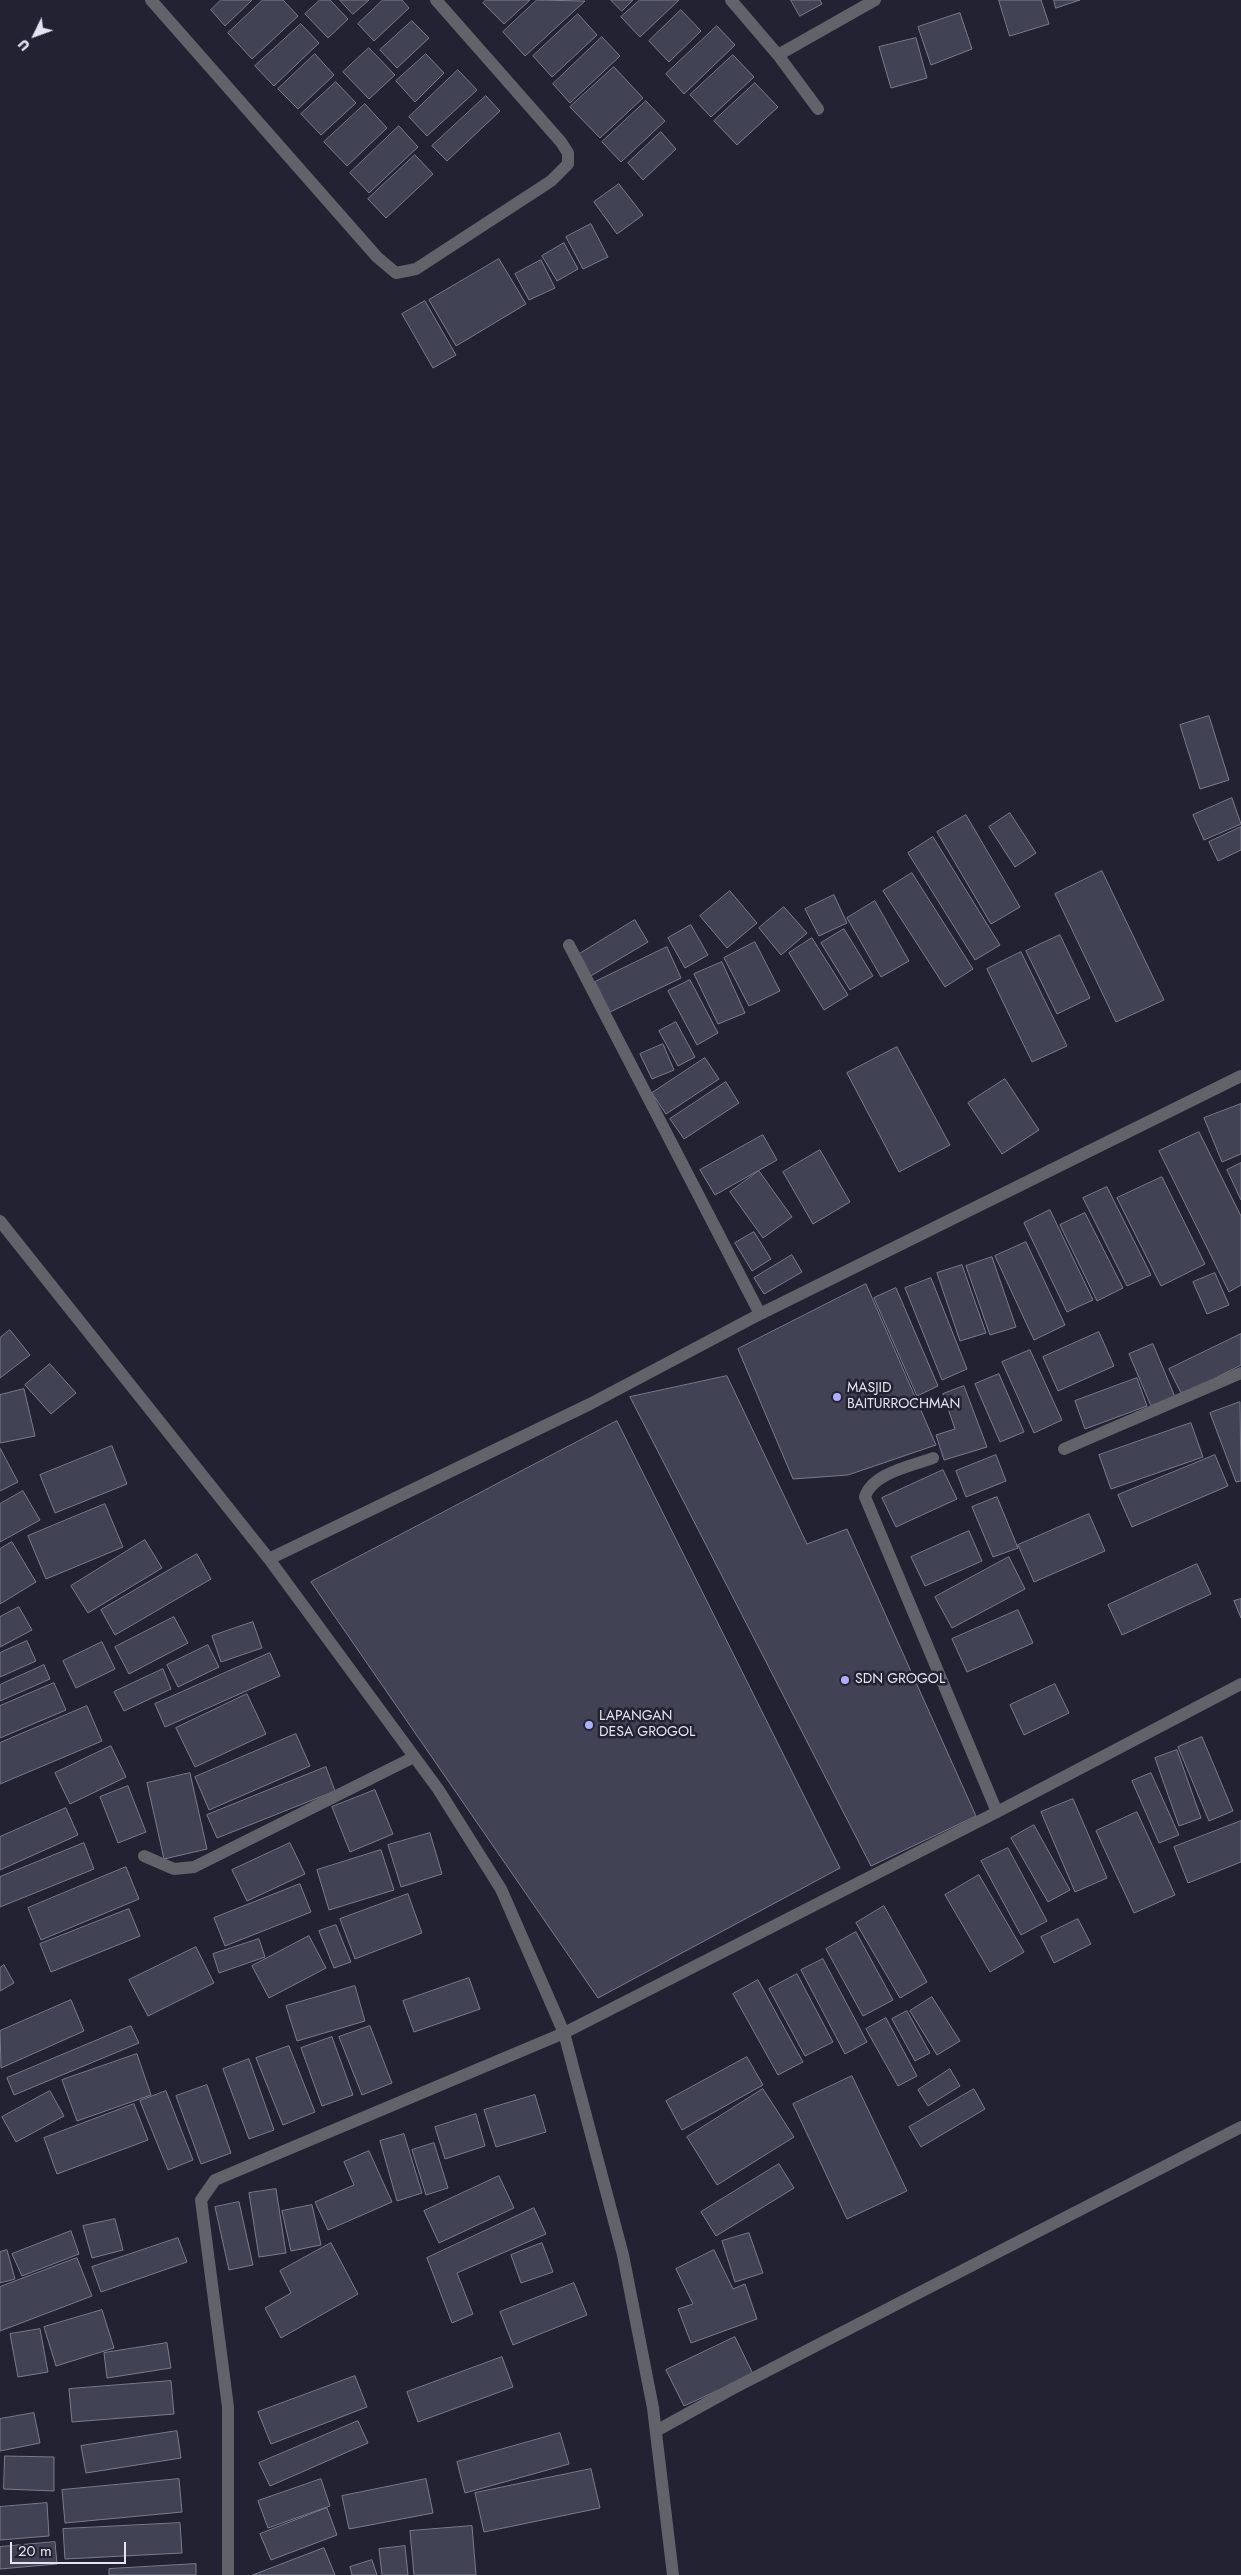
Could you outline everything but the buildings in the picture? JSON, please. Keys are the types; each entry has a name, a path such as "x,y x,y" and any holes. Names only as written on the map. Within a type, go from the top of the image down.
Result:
{"street":[{"path":"151,0 377,257 396,273 416,269 551,181 568,164 568,153 561,142 436,0"},
{"path":"731,0 778,54 818,109"},
{"path":"778,54 875,0"},
{"path":"569,945 760,1314"},
{"path":"269,1559 590,1404 760,1314 1241,1076"},
{"path":"0,1221 269,1559 438,1789 501,1890 564,2033 623,2255 656,2431 672,2575"},
{"path":"1064,1449 1241,1374"},
{"path":"933,1458 881,1478 867,1489 865,1497 997,1812"},
{"path":"228,2575 228,2407 201,2200 208,2188 225,2175 564,2033 997,1812 1241,1684"},
{"path":"144,1856 174,1869 194,1867 414,1757"},
{"path":"656,2431 732,2389 1241,2127"}],"place":[{"name":"MASJID BAITURROCHMAN","path":"837,1397"},
{"name":"SDN GROGOL","path":"845,1680"},
{"name":"LAPANGAN DESA GROGOL","path":"589,1725"}]}
